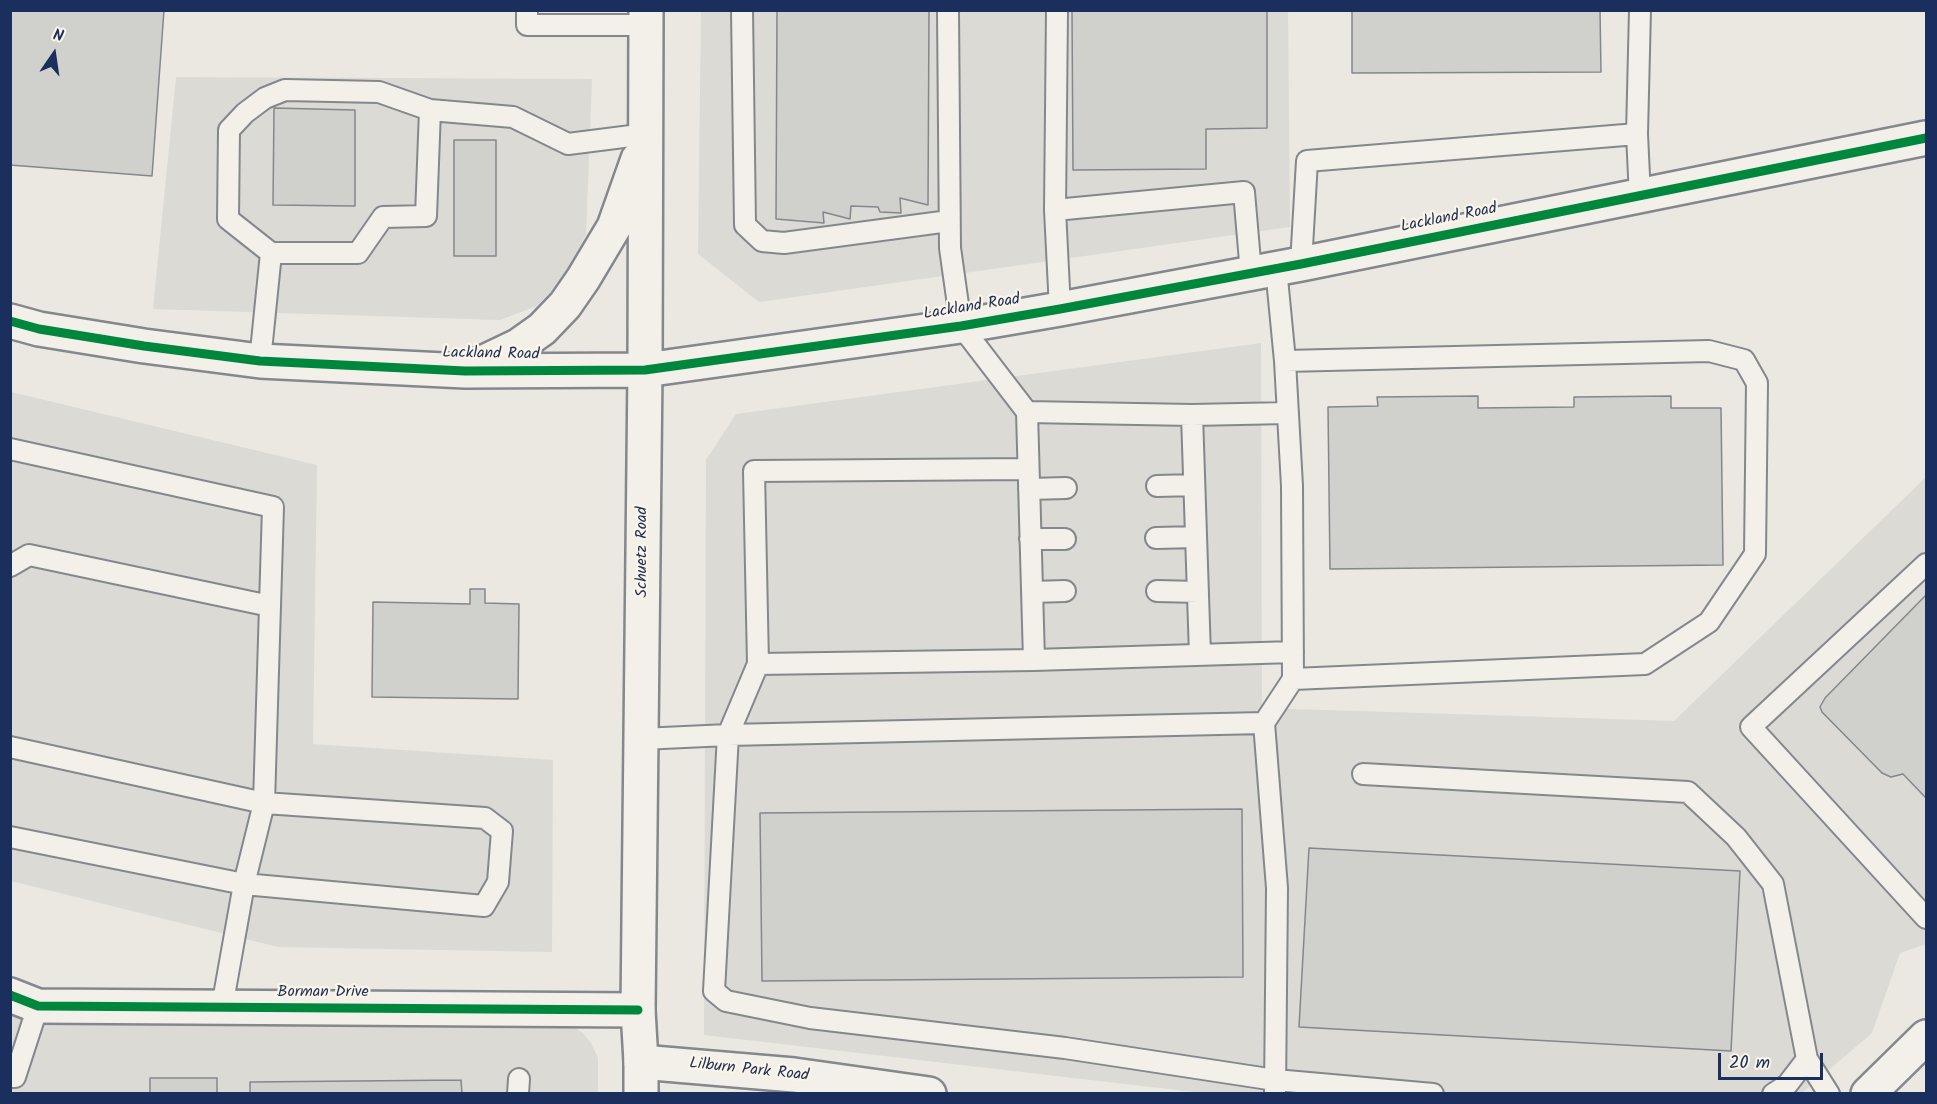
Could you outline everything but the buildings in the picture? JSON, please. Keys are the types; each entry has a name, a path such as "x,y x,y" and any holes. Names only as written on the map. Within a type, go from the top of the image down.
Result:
{"street":[{"name":"Schuetz Road","path":"641,1078 638,1010 647,134 646,18"},
{"path":"465,371 518,346 542,329 565,305 614,226 647,134"},
{"name":"Lackland Road","path":"10,321 39,329 144,346 260,360 465,371 645,370 961,326 1060,309 1640,197 1926,138"},
{"name":"Borman Drive","path":"24,1000 222,1007 638,1010"},
{"path":"1881,1089 1926,1036"},
{"name":"Lilburn Park Road","path":"641,1078 793,1084 929,1094"}],"lane":[{"path":"742,10 745,225 762,241 784,243 949,221"},
{"path":"948,10 950,248 961,326 1027,412 1034,660"},
{"path":"1057,10 1055,210 1060,309"},
{"path":"1640,10 1636,134 1640,197"},
{"path":"527,18 646,18"},
{"path":"430,110 426,216 383,217 358,253 271,253 228,219 229,130 245,113 265,98 285,90 380,92 430,110 513,117 568,144 647,134"},
{"path":"1276,268 1307,161 1636,134"},
{"path":"1055,210 1244,192 1276,268 1285,361 1292,486 1293,679 1264,723 1277,888 1275,1087"},
{"path":"260,360 271,253"},
{"path":"1285,361 1709,351 1744,360 1757,383 1755,554 1709,622 1645,664 1293,679"},
{"path":"1027,412 1192,415 1288,413"},
{"path":"1192,415 1200,655"},
{"path":"10,449 273,507 264,803 244,884 222,1007"},
{"path":"1028,469 754,471 758,664 728,735 714,991 726,1001 810,1018 1065,1048 1275,1087 1433,1094"},
{"path":"1157,486 1194,485"},
{"path":"1029,489 1066,488"},
{"path":"1156,538 1196,537"},
{"path":"1030,540 1065,539"},
{"path":"10,566 29,555 270,606"},
{"path":"1926,564 1750,727 1926,918"},
{"path":"1032,591 1065,591"},
{"path":"1157,591 1198,592"},
{"path":"758,664 1034,660 1293,652"},
{"path":"641,740 728,735 1264,723"},
{"path":"10,747 264,803 485,818 502,831 498,882 484,906 244,884 10,837"},
{"path":"1362,774 1688,792 1736,837 1773,884 1808,1059 1829,1094"},
{"path":"13,1083 24,1000"},
{"path":"1773,1094 1787,1085 1808,1059"}],"shaded area":[{"path":"701,11 1288,11 1290,227 759,302 698,254"},
{"path":"176,77 592,79 586,234 567,274 537,306 500,320 153,309"},
{"path":"1261,343 1262,708 1674,721 1926,477 1926,944 1900,953 1872,1033 1802,1093 1211,1094 704,1035 706,460 736,414"},
{"path":"11,392 317,465 313,744 553,760 552,952 278,947 11,881"},
{"path":"10,1016 100,1025 557,1023 574,1027 591,1043 598,1058 598,1093 11,1093"}],"cycle path":[{"path":"10,321 39,329 144,346 260,361 465,371 645,370 961,326 1060,309 1301,264 1926,138"},
{"path":"10,995 38,1006 638,1010"}]}
